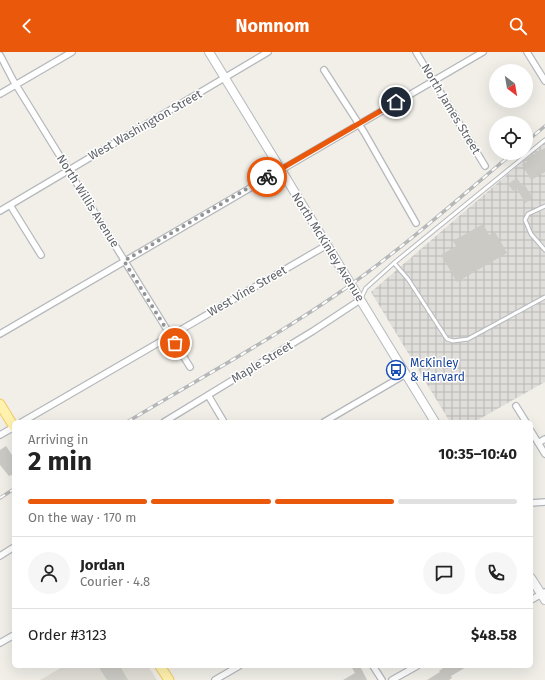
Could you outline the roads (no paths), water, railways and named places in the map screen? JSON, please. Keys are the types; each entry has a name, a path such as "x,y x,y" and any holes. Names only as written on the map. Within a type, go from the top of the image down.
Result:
{"main road":[{"path":"0,404 12,424"},
{"path":"161,668 169,680"}],"street":[{"path":"0,94 72,52"},
{"name":"North McKinley Avenue","path":"208,52 434,420"},
{"name":"West Washington Street","path":"0,210 225,78 261,54 268,52"},
{"name":"North James Street","path":"416,52 485,166"},
{"path":"0,334 483,52"},
{"path":"527,52 545,81"},
{"name":"North Willis Avenue","path":"0,54 16,85 190,367"},
{"path":"324,70 359,124 416,223"},
{"path":"10,205 41,255"},
{"name":"West Vine Street","path":"25,420 327,245"},
{"name":"Maple Street","path":"167,420 313,331 360,300"},
{"path":"327,420 406,374"},
{"path":"208,395 223,420"},
{"path":"516,406 525,420"},
{"path":"0,435 12,428"},
{"path":"533,434 545,454"},
{"path":"538,443 545,439"},
{"path":"533,503 545,502"},
{"path":"0,556 12,548"},
{"path":"533,581 544,596 533,599"},
{"path":"0,643 12,636"},
{"path":"215,680 236,668"},
{"path":"374,668 382,680"},
{"path":"392,680 413,668"}],"lane":[{"path":"360,300 366,288 394,263 545,140"},
{"path":"545,206 528,214 525,220 530,234 545,250"},
{"path":"394,263 408,280 447,339 453,342 468,339 545,297"}],"railway":[{"path":"533,136 545,126"},
{"path":"130,420 293,323 346,288 410,239 505,160"},
{"path":"0,498 12,490"}],"place":[{"name":"McKinley & Harvard","path":"396,370"}]}
